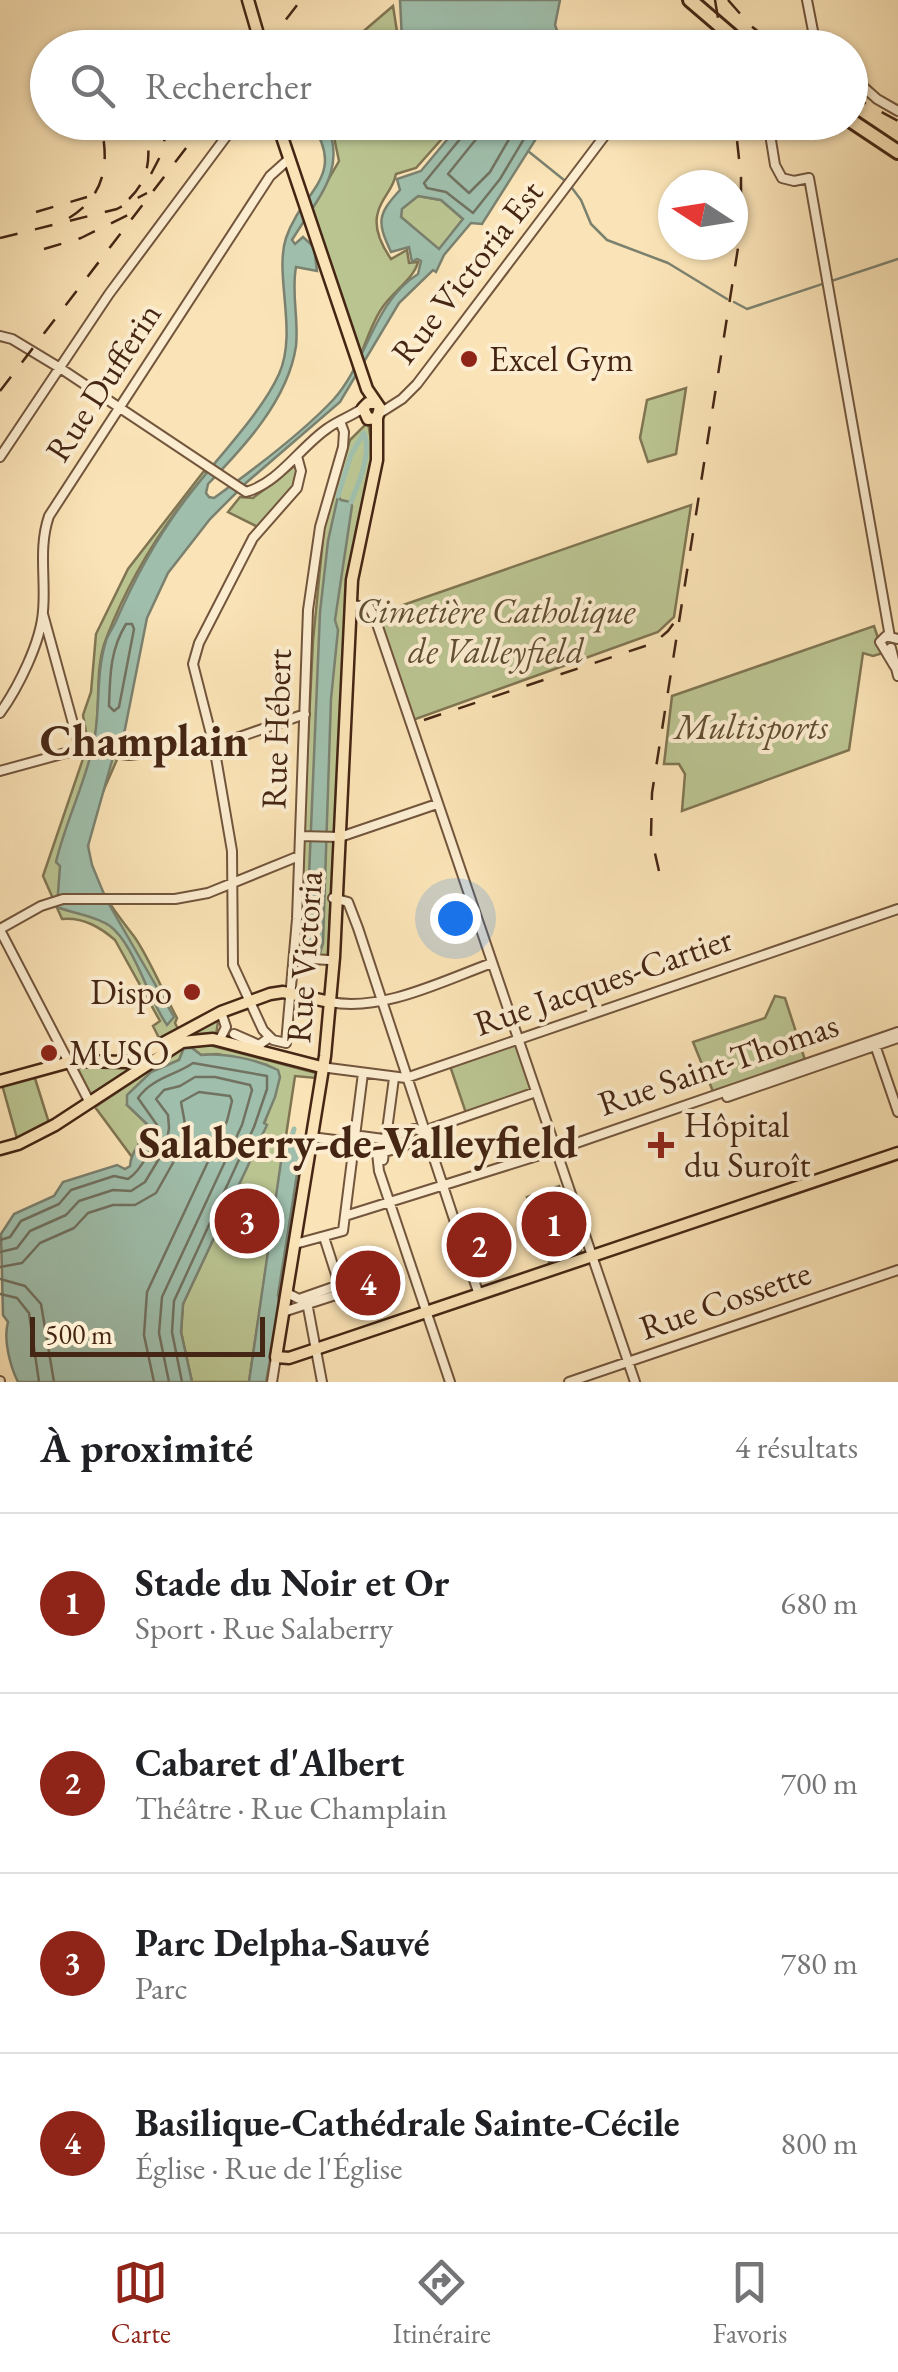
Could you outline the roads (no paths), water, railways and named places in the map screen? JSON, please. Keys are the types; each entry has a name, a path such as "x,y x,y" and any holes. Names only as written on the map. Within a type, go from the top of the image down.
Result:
{"highway":[{"path":"690,0 725,30"},
{"path":"868,132 898,152"}],"main road":[{"path":"248,0 257,30"},
{"path":"283,140 372,411"},
{"name":"Rue Victoria","path":"276,1357 322,1067 350,605 356,553 376,468 372,411"},
{"name":"Rue Victoria","path":"327,1002 335,898"},
{"path":"0,1081 70,1062 128,1062 220,1012 278,992 327,1002"},
{"path":"0,1149 18,1144 90,1104 180,1043 202,1039 322,1067"},
{"path":"276,1357 288,1358 316,1349 898,1153"}],"street":[{"path":"807,0 813,30"},
{"path":"868,90 898,111"},
{"path":"0,458 109,294 224,140"},
{"name":"Rue Victoria Est","path":"118,408 243,491 257,487 340,423 395,404 428,371 601,140"},
{"path":"772,140 782,178 809,178 896,671"},
{"name":"Rue Dufferin","path":"0,713 19,682 43,614 42,556 47,522 273,171 290,159"},
{"path":"0,336 60,368 118,408"},
{"name":"Rue Hébert","path":"286,1044 304,836 310,598 320,527 344,446 340,423"},
{"path":"258,1051 280,1052 286,1044 270,1037 233,965 232,870 214,746 193,664 252,538 297,488 302,470 297,456"},
{"path":"350,605 369,608 375,618 634,1382"},
{"path":"43,614 84,749"},
{"path":"0,770 84,749 118,754 165,753 214,746 305,714"},
{"path":"304,836 335,837 438,804"},
{"path":"90,1104 0,932 55,902 84,897 175,899 220,890 300,856"},
{"path":"288,860 299,868"},
{"path":"232,870 247,877"},
{"path":"220,890 232,901"},
{"path":"335,898 348,902 479,1295"},
{"name":"Rue Jacques-Cartier","path":"322,1067 406,1078 898,910"},
{"path":"294,958 329,960"},
{"path":"327,1002 353,1006 380,1000 492,962"},
{"path":"219,1042 226,1028 220,1012"},
{"path":"234,1034 260,1045 270,1037"},
{"name":"Rue Saint-Thomas","path":"345,1216 898,1035"},
{"path":"875,1043 898,1112"},
{"path":"295,1244 343,1231 362,1073"},
{"path":"394,1078 387,1138 381,1153 382,1175 450,1382"},
{"path":"353,1143 361,1136 387,1138 414,1129 424,1131 536,1092"},
{"path":"311,1137 353,1143 381,1153 420,1140 424,1131"},
{"path":"284,1312 341,1289 324,1237"},
{"name":"Rue Cossette","path":"569,1382 898,1270"},
{"path":"287,1292 295,1299 307,1300"},
{"path":"307,1300 322,1382"},
{"name":"Rue Victoria","path":"272,1382 276,1357"}],"water":[{"path":"400,0 560,0 557,30 402,30"},
{"path":"320,140 332,140 334,156 326,184 292,240 295,244 303,237 314,247 317,271 296,267 297,336 291,366 274,404 208,484 209,497 214,498 260,464 333,400 354,369 380,316 403,286 418,274 421,261 412,262 409,247 391,252 383,233 383,213 400,190 397,179 421,171 447,140 535,140 482,224 471,223 444,255 436,272 433,270 399,303 340,402 210,519 168,573 147,618 124,734 115,750 88,846 106,899 174,1017 167,1025 119,934 97,919 57,907 60,866 56,862 93,746 100,667 108,636 160,537 251,418 279,374 286,340 286,238 318,183 325,157","holes":["418,196 441,200 463,219 439,249 401,217 402,209"]},
{"path":"338,496 352,506 335,620 338,630 331,699 320,953 306,948 320,612"},
{"path":"184,1048 192,1048 201,1055 260,1063 278,1070 280,1077 264,1123 267,1125 183,1304 181,1332 192,1382 18,1382 8,1352 8,1322 3,1315 1,1234 14,1214 54,1196 63,1182 117,1165 125,1169 130,1166 147,1124 127,1105 127,1095 151,1072 179,1060"},
{"path":"284,1141 299,1142 301,1149 278,1295 280,1307 266,1382 249,1382"}],"waterway":[{"path":"528,151 569,184 591,224 607,240 668,263 727,299"},
{"path":"734,302 747,309 898,259"},
{"path":"351,502 366,458 364,433"},
{"path":"338,496 351,455 363,434"},
{"path":"291,1139 294,1129"}],"railway":[{"path":"278,30 301,0"},
{"path":"715,0 720,30"},
{"path":"728,0 756,30"},
{"path":"868,105 898,121"},
{"path":"69,218 98,188 104,164 103,140"},
{"path":"129,199 146,173 147,140"},
{"path":"151,174 164,140"},
{"path":"0,391 192,140"},
{"path":"659,871 651,836 652,793 741,229 737,140"},
{"path":"0,238 117,209 147,193"},
{"path":"36,212 87,197"},
{"path":"44,249 81,238 130,214"},
{"path":"424,720 654,643 678,617"}],"place":[{"name":"Excel Gym","path":"469,359"},
{"name":"Dispo","path":"192,992"},
{"name":"MUSO","path":"49,1053"},
{"name":"Hôpital du Suroît","path":"661,1145"},
{"name":"Parc Delpha-Sauvé","path":"247,1221"},
{"name":"Stade du Noir et Or","path":"554,1224"},
{"name":"Cabaret d'Albert","path":"479,1245"},
{"name":"Basilique-Cathédrale Sainte-Cécile","path":"368,1283"}],"district":[{"name":"Champlain","path":"144,740"},
{"name":"Salaberry-de-Valleyfield","path":"358,1142"}],"park label":[{"name":"Cimetière Catholique de Valleyfield","path":"496,631"},
{"name":"Multisports","path":"751,727"}]}
